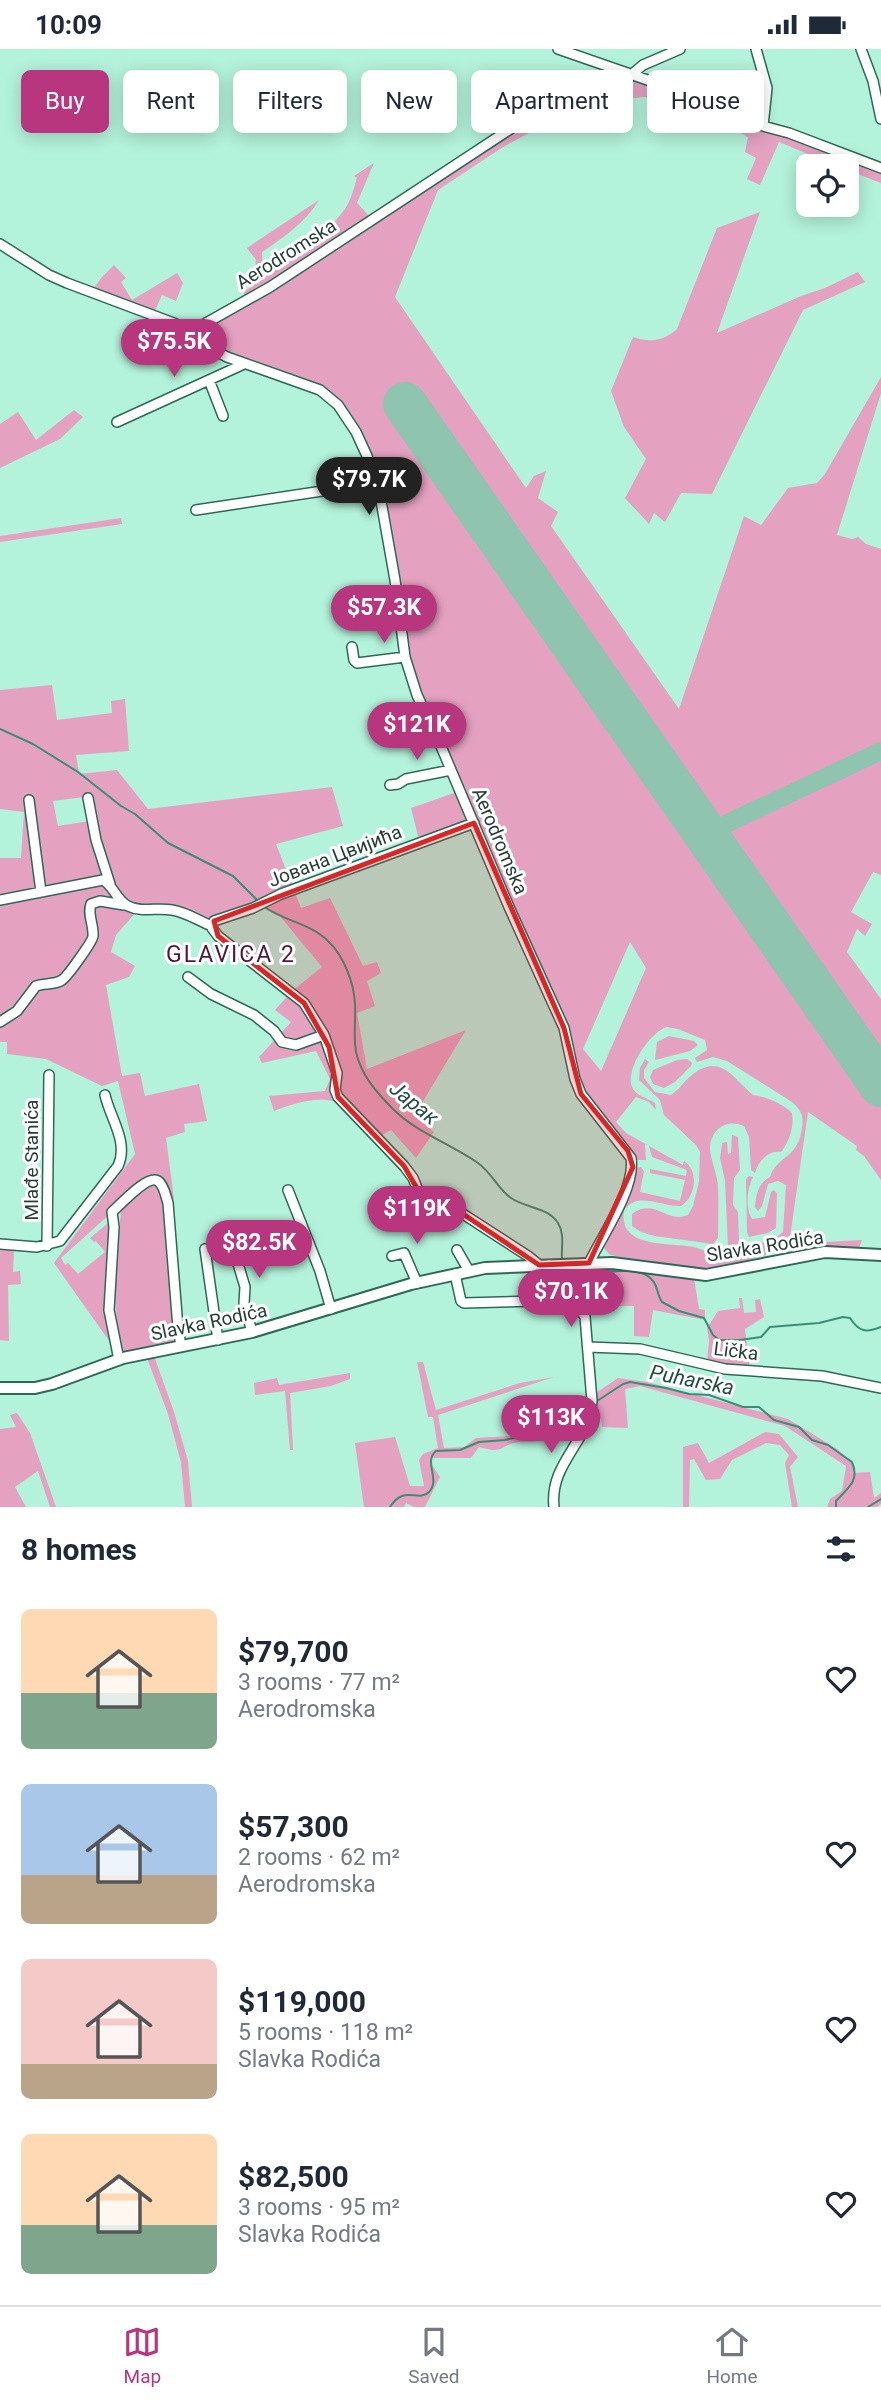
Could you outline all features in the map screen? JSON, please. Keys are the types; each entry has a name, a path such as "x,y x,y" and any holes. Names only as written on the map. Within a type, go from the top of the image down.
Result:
{"main road":[{"name":"Slavka Rodića","path":"0,1388 44,1386 119,1360 252,1332 417,1283 469,1271 611,1263 706,1275 825,1252 881,1255"}],"street":[{"path":"558,49 617,70"},
{"path":"581,57 591,49"},
{"name":"Aerodromska","path":"633,73 643,65 680,49"},
{"path":"756,49 762,70"},
{"path":"861,49 873,81 881,119"},
{"path":"764,77 767,87 764,116"},
{"path":"764,126 881,168"},
{"name":"Aerodromska","path":"503,133 270,287 195,331 195,337 211,350 244,364 301,381 330,397 356,432 376,483 395,580 405,657 417,695 564,1028 581,1094 631,1158 628,1186 589,1263"},
{"path":"0,244 49,275 195,331"},
{"path":"117,422 244,364"},
{"path":"209,380 223,416"},
{"path":"196,510 376,483"},
{"path":"352,647 357,663 405,657"},
{"path":"390,785 406,779 451,771"},
{"path":"88,798 96,841 110,884 119,900 129,907"},
{"path":"29,800 41,892"},
{"name":"Јована Цвијића","path":"212,926 216,920 253,908 281,894 474,823"},
{"path":"0,900 103,880 110,884"},
{"path":"0,1022 17,1011 36,986 57,983 66,977 92,942 93,929 89,911 91,904 100,901 141,910 176,911 212,926 218,936 304,1003 324,1035 337,1073 335,1090 338,1097 404,1166 422,1197 460,1212 544,1265 585,1317 592,1412 555,1480 554,1507"},
{"path":"188,977 211,993 254,1015 274,1031 282,1042 296,1045 324,1035"},
{"name":"Mlađe Stanića","path":"47,1245 49,1075"},
{"path":"0,1244 37,1247 60,1241 68,1234 121,1160 121,1142 104,1095"},
{"path":"119,1360 109,1310 114,1227 112,1212 142,1185 152,1180 160,1183 168,1203 181,1346"},
{"path":"288,1190 320,1271 331,1309"},
{"path":"230,1237 245,1287 244,1303 252,1332"},
{"path":"205,1249 218,1340"},
{"path":"457,1250 469,1271"},
{"path":"392,1256 404,1253 417,1283"},
{"path":"455,1274 461,1301 464,1303 536,1301 562,1305 572,1299"},
{"name":"Lička","path":"588,1347 640,1349 725,1369 822,1376 881,1388"}],"highlighted area":[{"path":"474,823 564,1028 581,1094 628,1151 633,1167 589,1263 539,1265 460,1212 422,1197 404,1166 338,1097 329,1047 304,1003 218,936 214,921"}],"shaded area":[{"path":"633,81 647,85 645,97 633,98"},
{"path":"764,127 836,154 808,154 779,142 760,185 747,179 756,158 745,152 748,137 740,133 764,133"},
{"path":"511,133 529,133 438,190 395,297 526,488 534,476 546,471 538,498 558,512 551,526 679,709 744,516 761,525 788,488 817,483 825,474 881,377 881,393 837,535 852,539 858,537 866,544 881,549 881,875 873,872 851,912 872,924 865,936 857,929 847,952 881,999 881,1180 864,1156 856,1150 857,1146 808,1112 789,1244 862,1240 859,1248 826,1248 796,1253 792,1248 706,1271 635,1262 609,1254 604,1248 635,1168 641,1167 644,1171 640,1192 680,1201 685,1180 650,1173 650,1169 686,1176 687,1170 652,1157 649,1146 645,1144 646,1160 636,1160 623,1139 593,1107 578,1080 569,1038 418,691 409,664 377,476 328,392 310,381 230,356 200,339 198,332 347,242","holes":["630,942 646,968 601,1071 583,1049","667,1027 705,1040 707,1050 695,1058 697,1062 713,1057 727,1061 792,1102 800,1111 803,1123 797,1145 773,1170 758,1190 756,1198 755,1207 758,1211 768,1184 778,1181 786,1185 783,1232 777,1237 758,1245 744,1246 739,1240 738,1212 733,1205 734,1178 740,1170 738,1137 732,1135 731,1153 728,1154 727,1142 722,1143 720,1158 725,1181 726,1254 637,1238 629,1232 624,1223 624,1211 635,1201 681,1206 690,1196 694,1183 692,1171 684,1161 683,1165 626,1133 616,1122 636,1097 649,1102 656,1110 655,1103 639,1095 632,1087 632,1071 653,1036"]},
{"path":"374,163 357,203 371,218 242,300 245,291 253,285 256,260 247,248 319,200 301,222 262,252 263,277 267,275 309,245 338,218 351,198 357,178 354,176"},
{"path":"859,163 881,171 881,183 859,175"},
{"path":"760,212 717,333 858,272 865,282 803,310 712,494 681,493 665,522 654,513 649,524 625,498 646,459 624,427 611,391 633,337 657,340 677,329 717,228"},
{"path":"114,265 126,278 121,282 132,300 177,273 183,283 176,301 162,295 154,313 93,289"},
{"path":"74,410 83,417 60,439 0,468 0,424 18,412 36,440"},
{"path":"121,518 122,524 0,542 0,536"},
{"path":"52,685 57,720 112,713 111,701 125,699 129,751 76,755 79,774 117,770 148,809 332,787 343,826 276,844 301,908 330,898 363,966 377,962 381,973 367,981 375,1006 357,1013 367,1069 466,1030 414,1116 434,1132 416,1158 391,1130 377,1138 354,1112 337,1102 309,1101 274,1111 269,1096 325,1091 330,1079 316,1051 262,1063 259,1057 291,1022 275,1010 292,991 322,967 279,915 257,903 229,915 206,920 176,909 139,908 124,901 115,890 109,875 92,796 53,801 58,826 90,821 98,860 109,886 126,906 137,911 116,935 111,952 135,966 129,977 106,985 122,1076 140,1073 145,1096 199,1084 207,1121 184,1124 185,1132 166,1138 174,1199 171,1200 167,1185 160,1177 146,1180 125,1195 111,1213 61,1258 65,1265 68,1263 78,1274 105,1252 90,1238 107,1224 111,1225 113,1237 107,1312 117,1352 54,1263 135,1154 118,1081 102,1086 46,1059 7,1054 7,1042 0,1042 0,858 21,858 24,812 0,809 0,690"},
{"path":"457,792 468,823 419,840 411,808"},
{"path":"669,1036 694,1041 698,1045 690,1051 655,1060 657,1042"},
{"path":"645,1059 649,1062 644,1070 644,1078 655,1092 671,1095 689,1077 702,1069 719,1067 726,1070 753,1095 774,1101 792,1113 792,1129 781,1152 764,1158 755,1173 751,1170 749,1137 744,1126 725,1125 716,1131 710,1149 718,1183 718,1238 713,1244 655,1236 632,1226 632,1214 647,1208 673,1216 688,1215 699,1182 700,1152 696,1145 664,1115 660,1100 639,1080 640,1068"},
{"path":"687,1059 692,1063 691,1066 675,1082 664,1088 653,1084 650,1077 653,1070 677,1060"},
{"path":"753,1177 748,1198 752,1219 765,1217 771,1192 774,1190 777,1193 776,1228 768,1233 749,1237 746,1179"},
{"path":"153,1183 162,1186 180,1341 124,1353 115,1301 121,1210"},
{"path":"0,1246 14,1248 13,1272 20,1271 21,1284 8,1285 9,1341 0,1340"},
{"path":"612,1268 694,1278 699,1309 705,1310 705,1320 653,1310 649,1337 634,1336 634,1306 608,1306 608,1312 591,1311 563,1278 569,1271"},
{"path":"739,1298 742,1298 744,1313 756,1312 755,1300 760,1299 764,1317 745,1329 750,1369 707,1364 707,1328 718,1311 740,1308"},
{"path":"154,1356 188,1461 192,1507 185,1507 181,1462 168,1414 147,1358"},
{"path":"417,1362 423,1362 436,1410 520,1383 554,1377 438,1415 444,1448 464,1447 476,1438 528,1435 551,1425 590,1401 590,1412 537,1441 517,1442 497,1450 479,1447 471,1458 432,1458 432,1465 440,1477 425,1507 414,1507 406,1503 404,1507 364,1507 355,1443 395,1437 410,1486 424,1486 419,1460 423,1454 438,1448 433,1417 428,1417"},
{"path":"350,1373 350,1379 331,1386 290,1393 293,1450 290,1450 285,1391 255,1395 254,1383 277,1378 279,1385"},
{"path":"618,1378 647,1382 788,1419 837,1449 853,1464 853,1473 870,1472 874,1498 881,1493 881,1504 877,1507 827,1507 830,1499 842,1491 846,1466 785,1426 640,1386 625,1389 628,1428 602,1427 601,1418 594,1420 597,1410 596,1393"},
{"path":"17,1413 30,1433 56,1507 50,1507 38,1471 15,1487 26,1507 0,1507 0,1429 16,1427 10,1415"},
{"path":"765,1432 779,1434 798,1457 790,1467 798,1507 792,1507 785,1463 789,1455 780,1445 766,1443 732,1460 720,1479 706,1480 694,1459 690,1460 689,1507 683,1507 683,1447 698,1443 709,1463"}],"waterway":[{"name":"Јарак","path":"0,729 33,744 78,772 135,814 168,843 233,876 259,902"},
{"name":"Јарак","path":"263,906 321,935 339,954 347,970 354,996 356,1052 366,1076 376,1090 393,1109 413,1125 478,1163 511,1198 554,1218 561,1232 562,1259"},
{"name":"Јарак","path":"570,1269 589,1273 625,1271 646,1275 655,1283 662,1302 679,1311 704,1318 713,1335 719,1340 761,1337 770,1327 819,1323 843,1317 850,1318 863,1330 881,1327"},
{"name":"Puharska","path":"594,1403 630,1382 689,1394 709,1395 743,1407 759,1407 774,1420 799,1427 812,1440 828,1445 852,1462 854,1479 836,1501 836,1507"},
{"name":"Puharska","path":"390,1507 406,1495 420,1496 429,1492 433,1482 431,1460 436,1451 460,1450 479,1442 505,1440 540,1432 567,1421 587,1408"},
{"name":"Puharska","path":"868,1507 881,1499"}],"taxiway":[{"path":"706,835 881,751"}],"runway":[{"path":"405,404 881,1085"}],"district":[{"name":"GLAVICA 2","path":"231,954"}]}
